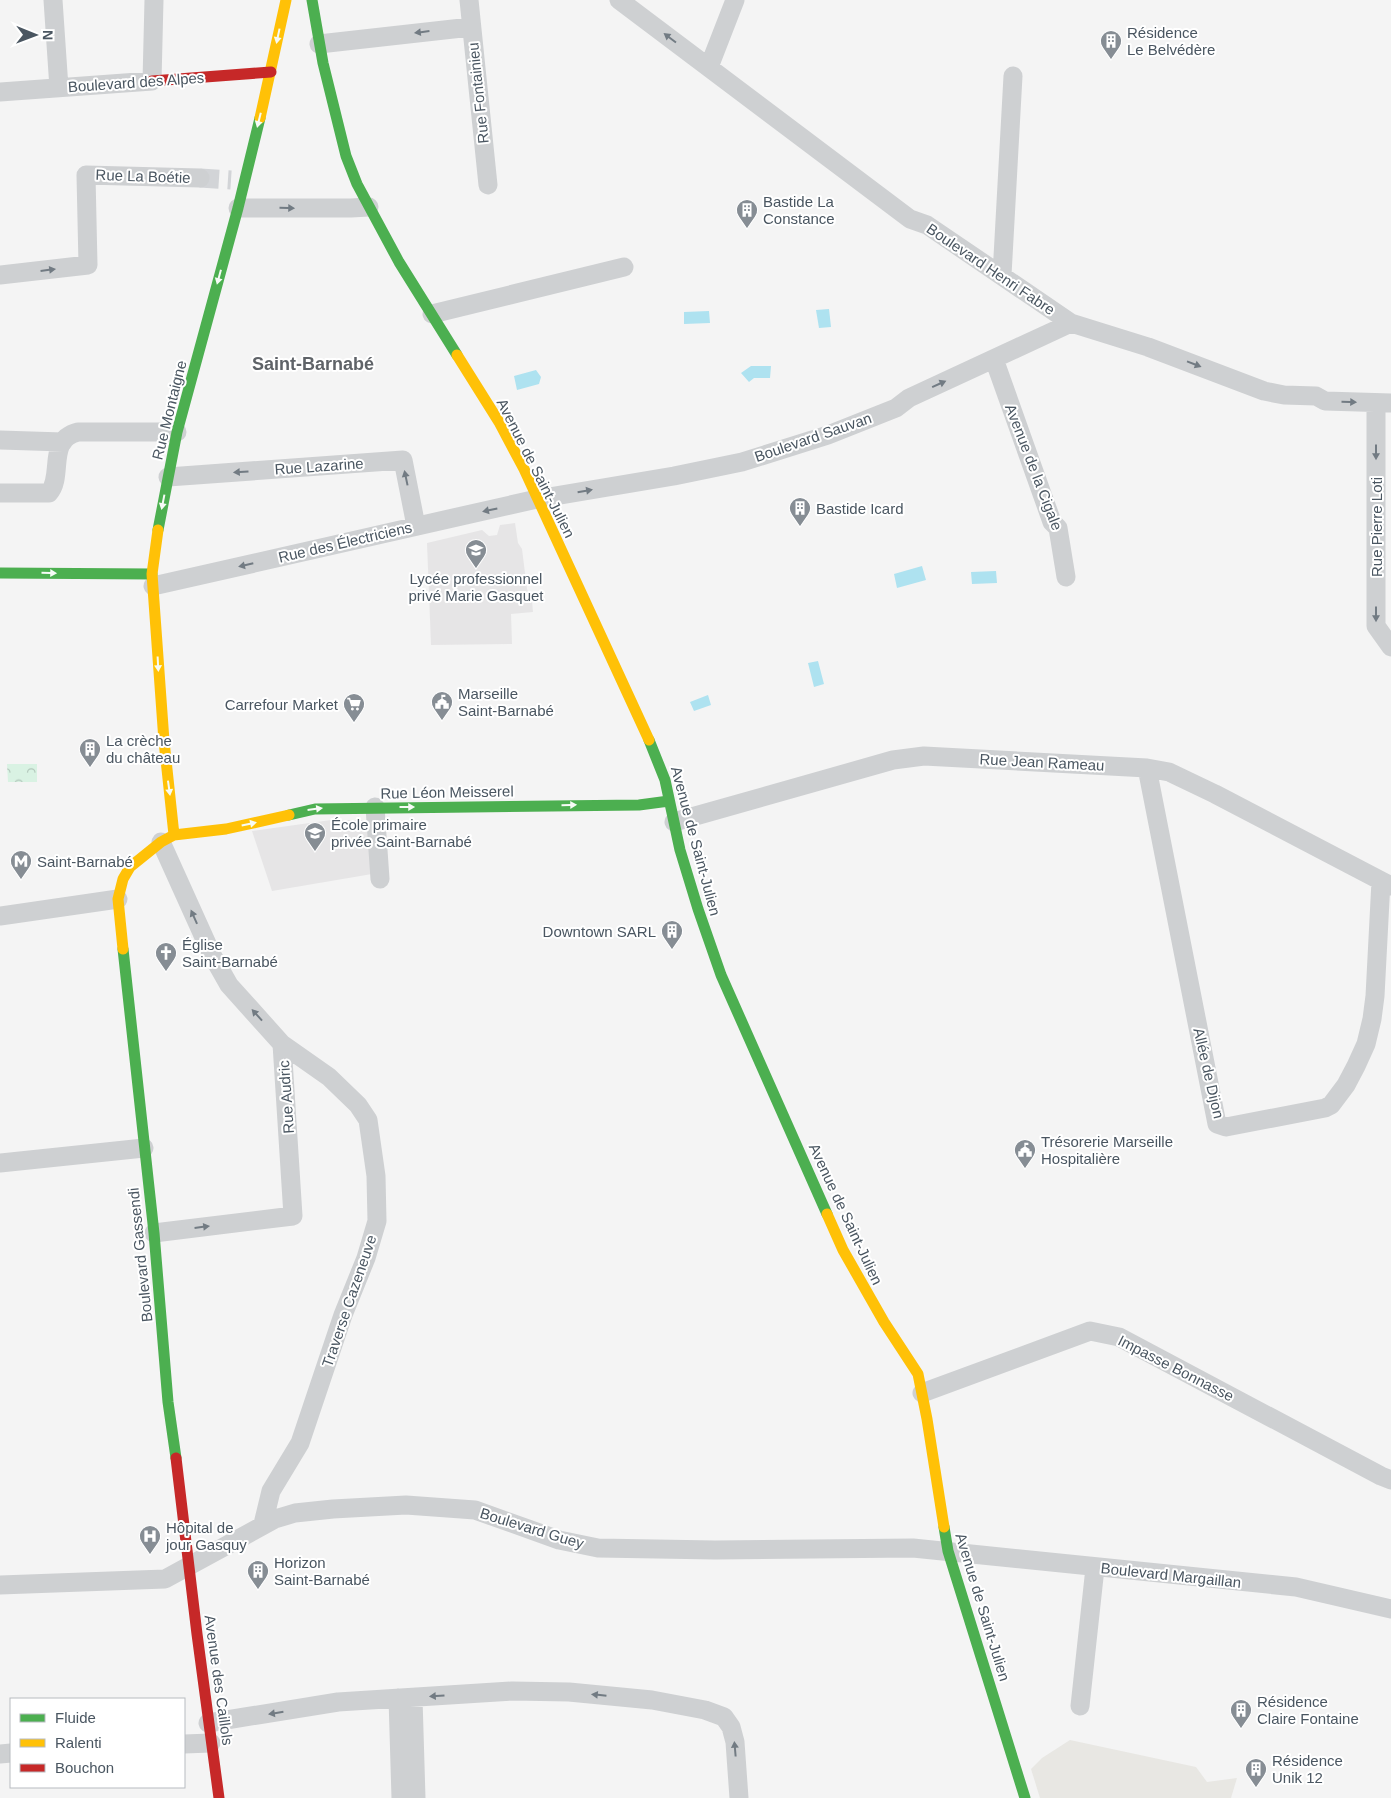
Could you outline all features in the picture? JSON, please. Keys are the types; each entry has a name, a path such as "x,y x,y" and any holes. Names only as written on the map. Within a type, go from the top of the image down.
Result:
{"street":[{"path":"53,0 60,88"},
{"path":"152,80 154,0"},
{"name":"Rue Montaigne","path":"168,839 153,580 162,504 177,432 238,208 238,179 271,72 286,0"},
{"name":"Avenue de Saint-Julien","path":"312,0 319,44 346,156 357,184 399,262 499,422 537,499 655,753 665,780 680,850 721,974 843,1250 918,1374 948,1551 1025,1798"},
{"name":"Rue Fontainieu","path":"469,0 488,185"},
{"name":"Boulevard Henri Fabre","path":"619,0 910,219 926,225 1071,323 1148,347 1264,391 1284,395 1316,396 1325,400 1384,403"},
{"path":"709,67 735,0"},
{"path":"319,44 471,27"},
{"name":"Boulevard des Alpes","path":"0,92 271,72"},
{"path":"1002,275 1013,76"},
{"name":"Rue La Boétie","path":"0,275 88,265 86,175 200,178"},
{"path":"238,208 369,207"},
{"path":"432,314 624,267"},
{"name":"Boulevard Sauvan","path":"537,499 674,476 742,462 782,450 896,408 909,398 1071,323"},
{"name":"Avenue de la Cigale","path":"994,359 1052,522 1058,528 1066,577"},
{"name":"Rue Pierre Loti","path":"1384,403 1376,626 1391,647"},
{"path":"0,493 49,493 54,484 56,457 63,442 72,433 177,432"},
{"path":"0,440 63,442"},
{"name":"Rue Lazarine","path":"168,477 402,460 416,526"},
{"name":"Rue des Électriciens","path":"153,580 537,499"},
{"path":"0,572 153,580"},
{"name":"Rue Jean Rameau","path":"674,822 893,760 924,756 1147,768 1169,772 1215,794 1386,883"},
{"name":"Allée de Dijon","path":"1147,768 1218,1124 1226,1127 1326,1108 1331,1105 1346,1086 1366,1044 1372,1019 1386,883"},
{"name":"Rue Léon Meisserel","path":"168,839 226,829 315,809 639,805 669,800"},
{"path":"375,807 380,879"},
{"path":"0,916 118,899 123,879 130,866 168,839"},
{"name":"Rue Audric","path":"154,1233 294,1216 282,1044 229,985 212,955 168,839"},
{"name":"Boulevard Gassendi","path":"118,899 154,1233 168,1402 189,1566"},
{"name":"Traverse Cazeneuve","path":"263,1524 271,1491 300,1444 343,1315 366,1258 377,1220 376,1176 368,1120 358,1105 328,1077 282,1044"},
{"path":"0,1163 144,1148"},
{"name":"Impasse Bonnasse","path":"922,1393 1090,1331 1119,1337 1391,1480"},
{"name":"Boulevard Guey","path":"0,1585 165,1579 263,1524 295,1513 406,1505 474,1510 559,1540 598,1548 715,1550 913,1548 948,1551"},
{"name":"Boulevard Margaillan","path":"948,1551 1095,1568 1296,1587 1391,1609"},
{"name":"Avenue des Caillols","path":"189,1566 219,1798"},
{"path":"1080,1706 1095,1568"},
{"path":"208,1724 338,1702 512,1691 569,1692 652,1700 705,1710 724,1717 731,1727 735,1742 739,1798"},
{"path":"401,1798 406,1698"},
{"path":"406,1698 416,1798"},
{"path":"185,1744 211,1743"}],"shaded area":[{"name":"Lycée professionnel privé Marie Gasquet","path":"515,523 518,543 522,549 527,589 532,601 533,612 511,614 512,644 431,645 427,543 482,530 489,536 497,535 500,525"},
{"name":"École primaire privée Saint-Barnabé","path":"331,820 369,820 372,874 272,891 252,831"},
{"path":"1070,1740 1196,1767 1207,1782 1237,1778 1231,1798 1040,1798 1031,1769 1042,1758"}],"green space":[{"path":"7,764 37,764 37,782 8,782"}],"water":[{"path":"829,309 831,327 819,328 816,310"},
{"path":"709,311 710,323 684,324 684,312"},
{"path":"751,366 771,366 770,378 754,378 749,382 741,373"},
{"path":"536,370 541,377 539,384 517,390 514,376"},
{"path":"922,566 926,580 897,588 894,574"},
{"path":"996,571 997,583 972,584 971,572"},
{"path":"818,661 824,684 814,687 808,663"},
{"path":"708,695 711,705 694,711 690,702"}],"tunnel":[{"path":"200,178 231,180"}],"traffic: fast":[{"path":"312,0 323,63 346,156 357,184 399,262 457,355"},
{"path":"158,530 177,432 238,208 260,118"},
{"path":"0,573 152,574"},
{"path":"649,740 665,780 680,850 721,975 827,1214"},
{"path":"289,815 315,809 639,805 669,801"},
{"path":"123,949 154,1233 168,1402 176,1458"},
{"path":"944,1527 948,1551 1025,1798"}],"traffic: slow":[{"path":"260,118 286,0"},
{"path":"457,355 499,422 524,469 649,740"},
{"path":"158,530 152,574 164,741 174,835"},
{"path":"123,949 118,899 123,879 130,867 161,842 174,835 226,829 289,815"},
{"path":"827,1214 843,1250 884,1322 918,1374 944,1527"}],"traffic: jam":[{"path":"152,81 271,72"},
{"path":"176,1458 219,1798"}],"place":[{"name":"Résidence Le Belvédère","path":"1111,60"},
{"name":"Bastide La Constance","path":"747,229"},
{"name":"Bastide Icard","path":"800,527"},
{"name":"Lycée professionnel privé Marie Gasquet","path":"476,569"},
{"name":"Marseille Saint-Barnabé","path":"442,721"},
{"name":"Carrefour Market","path":"354,723"},
{"name":"La crèche du château","path":"90,768"},
{"name":"École primaire privée Saint-Barnabé","path":"315,852"},
{"name":"Saint-Barnabé","path":"21,880"},
{"name":"Downtown SARL","path":"672,950"},
{"name":"Église Saint-Barnabé","path":"166,972"},
{"name":"Trésorerie Marseille Hospitalière","path":"1025,1169"},
{"name":"Hôpital de jour Gasquy","path":"150,1555"},
{"name":"Horizon Saint-Barnabé","path":"258,1590"},
{"name":"Résidence Claire Fontaine","path":"1241,1729"},
{"name":"Résidence Unik 12","path":"1256,1788"}],"district":[{"name":"Saint-Barnabé","path":"313,364"}]}
